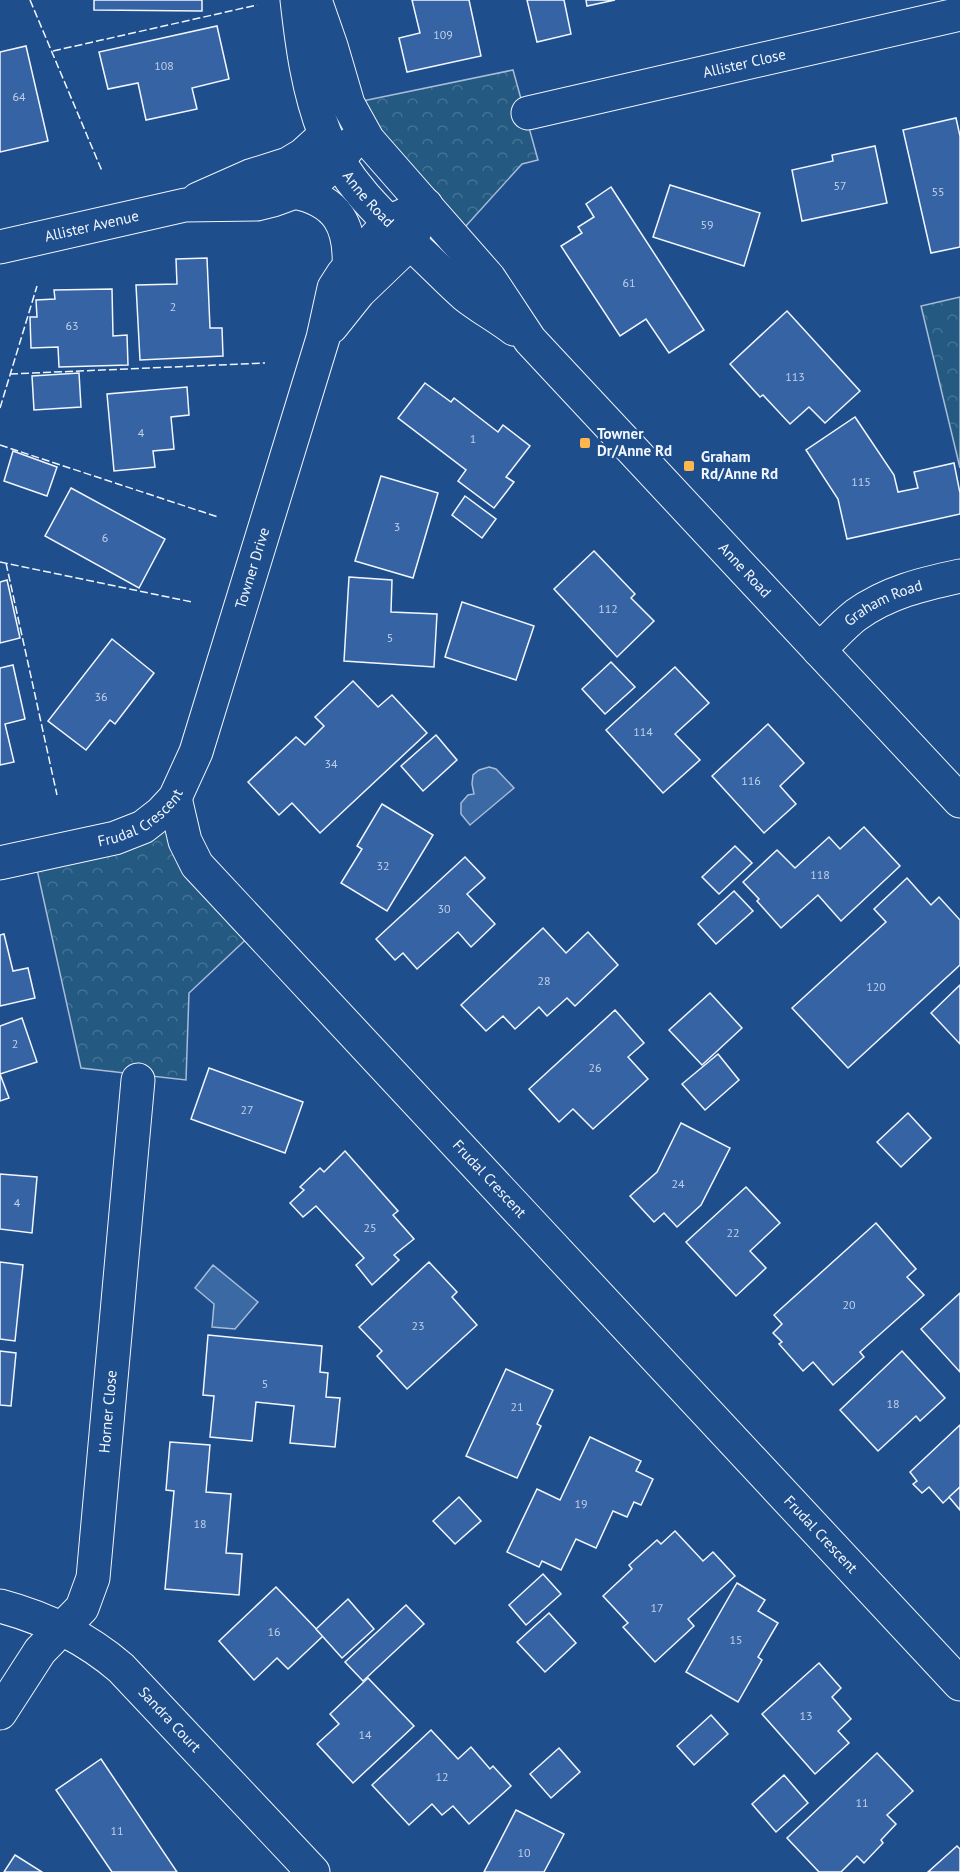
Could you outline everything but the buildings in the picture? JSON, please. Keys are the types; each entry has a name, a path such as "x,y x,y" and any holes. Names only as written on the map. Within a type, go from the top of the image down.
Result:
{"street":[{"name":"Anne Road","path":"297,0 305,62 314,103 331,148 355,185 466,295 530,340"},
{"name":"Anne Road","path":"315,0 332,46 348,104 361,129 378,152 489,278 530,340 960,801"},
{"name":"Allister Close","path":"528,113 960,14"},
{"path":"331,148 361,129"},
{"name":"Allister Avenue","path":"185,205 257,204 295,192 315,181 331,148"},
{"name":"Allister Avenue","path":"0,248 185,205 250,176 288,164 303,155 331,148"},
{"path":"295,192 321,200 340,218 346,231 349,247 349,268"},
{"path":"400,232 426,205"},
{"name":"Towner Drive","path":"175,798 196,752 322,338 334,288 349,268 400,232"},
{"name":"Towner Drive","path":"322,338 359,292 400,232"},
{"name":"Graham Road","path":"819,650 855,616 888,596 908,588 960,576"},
{"name":"Frudal Crescent","path":"0,863 130,833 152,820 175,798"},
{"name":"Frudal Crescent","path":"175,798 185,840 197,865 960,1684"},
{"name":"Horner Close","path":"0,1713 34,1659 82,1608 93,1578 138,1080"},
{"name":"Sandra Court","path":"0,1606 17,1610 62,1628 100,1650 121,1668 313,1872"}],"green space":[{"path":"513,70 538,160 522,164 455,238 348,104"},
{"path":"960,297 960,468 921,306"},
{"path":"151,820 185,841 257,929 189,993 186,1080 81,1068 34,856"}],"shaded area":[{"path":"489,767 496,769 514,788 470,825 461,814 461,803 468,795 474,794 473,775"},
{"path":"213,1265 258,1302 235,1329 212,1327 214,1304 195,1288"}],"fence":[{"path":"30,0 102,171"},
{"path":"53,51 257,5"},
{"path":"0,408 37,286"},
{"path":"10,374 265,363"},
{"path":"0,445 218,517"},
{"path":"0,562 192,602"},
{"path":"6,563 57,795"}],"place":[{"name":"Towner Dr/Anne Rd","path":"585,443"},
{"name":"Graham Rd/Anne Rd","path":"689,466"}]}
